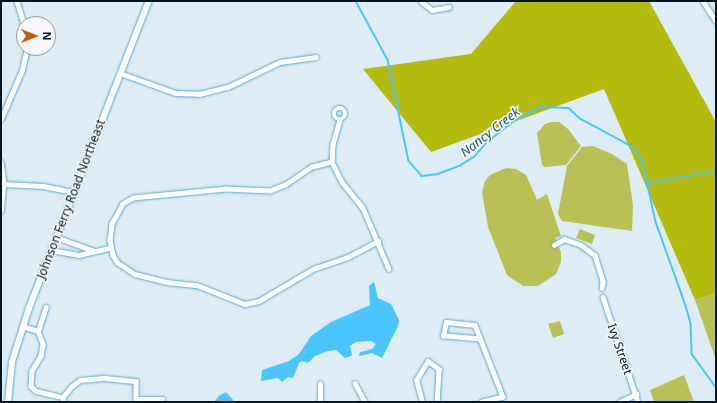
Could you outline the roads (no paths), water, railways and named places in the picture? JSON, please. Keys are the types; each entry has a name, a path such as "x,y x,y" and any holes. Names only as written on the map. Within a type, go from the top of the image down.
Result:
{"main road":[{"name":"Johnson Ferry Road Northeast","path":"8,402 12,362 22,326 149,1"}],"street":[{"path":"17,1 22,16"},
{"path":"421,1 432,10 449,7"},
{"path":"703,1 716,21"},
{"path":"1,119 22,70 25,56"},
{"path":"120,73 176,93 199,94 228,87 280,62 316,57"},
{"path":"340,120 333,144 332,162 342,182 363,208 389,269"},
{"path":"1,162 4,184 1,211"},
{"path":"332,162 312,167 285,185 270,191 226,189 132,198 123,204 116,213 110,231 110,248 117,262 135,274 166,282 197,285 244,304 260,301 313,269 348,257 378,241"},
{"path":"4,184 43,186 74,192"},
{"path":"56,237 94,251"},
{"path":"554,245 564,239 581,245 595,255 603,282 602,288"},
{"path":"51,250 71,255 110,248"},
{"name":"Ivy Street","path":"603,297 638,402"},
{"path":"46,307 38,331 43,344 40,356 32,371 31,386 36,391 63,399 80,380 105,378 136,381 136,401 162,399"},
{"path":"480,339 443,336 446,322 475,325 504,397 482,402"},
{"path":"22,326 38,331"},
{"path":"422,402 416,380 428,361 439,369 437,402"},
{"path":"320,384 320,402"},
{"path":"355,384 365,402"},
{"path":"619,402 636,394"}],"water":[{"path":"374,282 378,298 391,304 399,320 398,326 382,358 372,353 359,356 360,352 372,349 376,344 371,341 356,342 350,346 352,355 349,357 345,358 336,350 328,351 315,356 308,363 302,361 299,363 293,378 288,377 282,382 278,378 261,381 262,370 289,361 299,354 311,336 331,322 370,305 369,286"},
{"path":"226,392 235,402 214,402 219,396"}],"waterway":[{"name":"Nancy Creek","path":"356,1 388,60 409,161 422,176 438,174 461,165 474,157 487,142 518,118 542,107 569,108 581,119 633,147 643,162 656,222 686,306 691,324 692,354 716,387"},
{"path":"649,183 716,171"}]}
